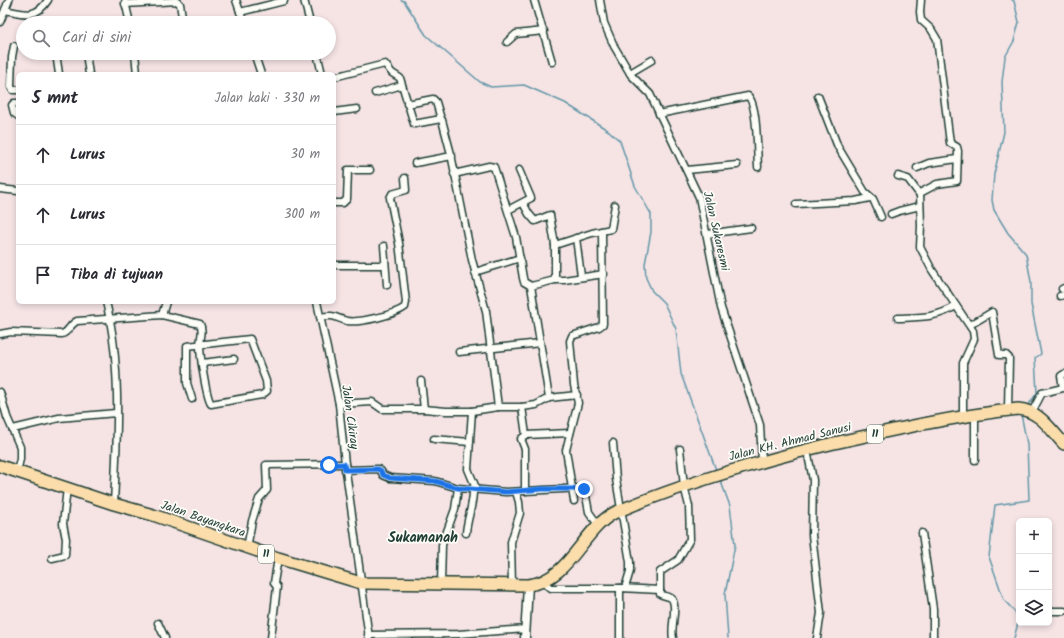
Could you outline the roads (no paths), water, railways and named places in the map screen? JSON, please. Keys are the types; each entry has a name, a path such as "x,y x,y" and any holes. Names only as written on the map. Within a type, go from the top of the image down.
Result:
{"highway":[{"name":"Jalan KH. Ahmad Sanusi","path":"542,582 559,570 598,526 609,516 703,479 762,461 874,434 975,416 1022,411"},
{"path":"1022,411 1043,420 1064,444"},
{"name":"Jalan Bayangkara","path":"0,466 114,504 153,515 247,548 361,583 528,586 542,582"}],"street":[{"path":"0,22 9,0"},
{"path":"5,10 25,14 32,13 41,9 48,0"},
{"path":"236,0 241,16"},
{"path":"304,0 308,16"},
{"path":"534,0 552,62"},
{"name":"Jalan Sukaresmi","path":"600,0 604,23 614,46 630,73 650,94 687,170 698,197 707,234 721,308 760,425 762,461"},
{"path":"922,0 920,12 921,20 932,29 937,39 950,142 951,145 958,148 956,181 937,184 922,191 920,195 922,226 919,240 920,247 932,270 973,331 974,339 963,363 963,418"},
{"path":"128,16 125,2 145,1 177,1 180,4 182,16"},
{"path":"240,12 284,1"},
{"path":"507,42 516,34 544,31"},
{"path":"14,46 12,57 12,87 13,90 16,90"},
{"path":"57,60 59,72"},
{"path":"86,60 89,72"},
{"path":"136,60 137,72"},
{"path":"256,60 260,72"},
{"path":"319,60 322,72"},
{"path":"630,73 652,60"},
{"path":"336,76 385,64 392,73 399,76 414,124 441,118"},
{"path":"375,93 402,85"},
{"path":"659,114 748,96 752,100 758,136 758,167"},
{"path":"818,96 835,141 870,198 875,203 881,217"},
{"path":"407,104 433,98 436,102 441,118 452,156 454,174 475,272 486,311 489,348 498,407"},
{"path":"16,103 12,105 14,113 16,114"},
{"path":"336,112 357,109"},
{"path":"415,163 452,156"},
{"path":"917,168 929,163 957,159"},
{"path":"687,170 737,164"},
{"path":"454,174 493,166 498,176 516,237 523,280 531,286 549,398"},
{"path":"336,203 343,203 347,199 348,170 370,170"},
{"path":"508,210 530,200 531,196 519,170"},
{"path":"898,176 908,179 920,195"},
{"path":"320,317 334,316 355,321 380,316 405,307 406,302 398,242 390,198 392,194 406,190 405,178"},
{"path":"0,189 16,191"},
{"path":"796,204 855,201 870,198"},
{"path":"523,203 535,221 550,215 555,246 555,280"},
{"path":"555,246 576,238 612,228 615,205"},
{"path":"891,214 920,206"},
{"path":"707,234 751,228"},
{"path":"574,501 566,450 578,403 574,385 570,339 572,336 600,327 603,324 604,274 602,231"},
{"path":"576,238 581,276"},
{"path":"384,246 384,266 387,285"},
{"path":"475,272 520,258"},
{"path":"336,265 384,266"},
{"path":"531,286 555,280 604,274"},
{"path":"106,304 114,351 116,413 114,504"},
{"path":"162,315 165,304"},
{"name":"Jalan Cikiray","path":"317,304 339,404 345,467 368,636"},
{"path":"898,318 934,316 956,306"},
{"path":"970,325 992,312 999,355 1006,355 1009,358 1022,411 1042,393 1063,388 1061,376 1064,374"},
{"path":"0,334 11,332 62,334 66,333 71,324 77,321 110,320 162,315 200,324 202,330 200,344 202,363 211,404 262,395 267,391 266,381 250,339 200,344 189,345 186,347 187,383 192,399"},
{"path":"459,352 540,344"},
{"path":"202,363 234,359"},
{"path":"421,381 424,409"},
{"path":"0,392 20,452 17,472"},
{"path":"339,404 372,402 382,409 472,411 498,407 522,408 536,405 549,398 577,395"},
{"path":"522,408 526,435"},
{"path":"466,533 467,521 475,488 468,469 472,411"},
{"path":"13,429 59,418 116,413"},
{"path":"975,416 975,460"},
{"path":"525,491 525,449 521,439 526,435 570,433"},
{"path":"434,439 470,442"},
{"path":"613,443 621,510 630,562 630,571 622,588 620,638"},
{"path":"673,638 673,600 670,597 661,595 660,572 678,560 690,539 689,506 684,486 680,450"},
{"path":"807,450 813,480 812,535 821,613 817,638"},
{"path":"247,548 252,521 259,499 267,490 266,465 378,469 383,475 390,478 435,481 458,488 516,492 584,489 589,512 598,526"},
{"path":"52,558 65,555 66,539 64,524 67,488"},
{"path":"441,584 441,549 455,510 458,488"},
{"path":"512,585 511,542 520,513 516,492"},
{"path":"922,533 933,609 933,638"},
{"path":"271,638 277,587 274,584 278,558"},
{"path":"542,582 551,588 622,588 660,590"},
{"path":"525,638 528,586"},
{"path":"1052,611 1064,610"},
{"path":"158,623 165,638"},
{"path":"368,636 458,634 526,629"}],"waterway":[{"path":"401,0 404,1 426,35 480,82 491,87 524,85 565,103 609,131 620,141 635,186 651,214 651,232 645,264 646,278 652,291 664,303 676,329 681,374 716,470"},
{"path":"1012,0 1014,1 1019,22 1014,41 1005,57 1002,82 1004,132 994,174 992,200 994,210 1008,233 1026,254 1031,282 1031,304 1041,354 1035,358 1037,393 1027,407"},
{"path":"1014,638 1018,623 1016,613 1004,600 989,557 995,505 1029,500 1027,444 1021,414"},
{"path":"720,479 730,506 735,545 725,594 728,638"}],"district":[{"name":"Sukamanah","path":"423,538"}]}
